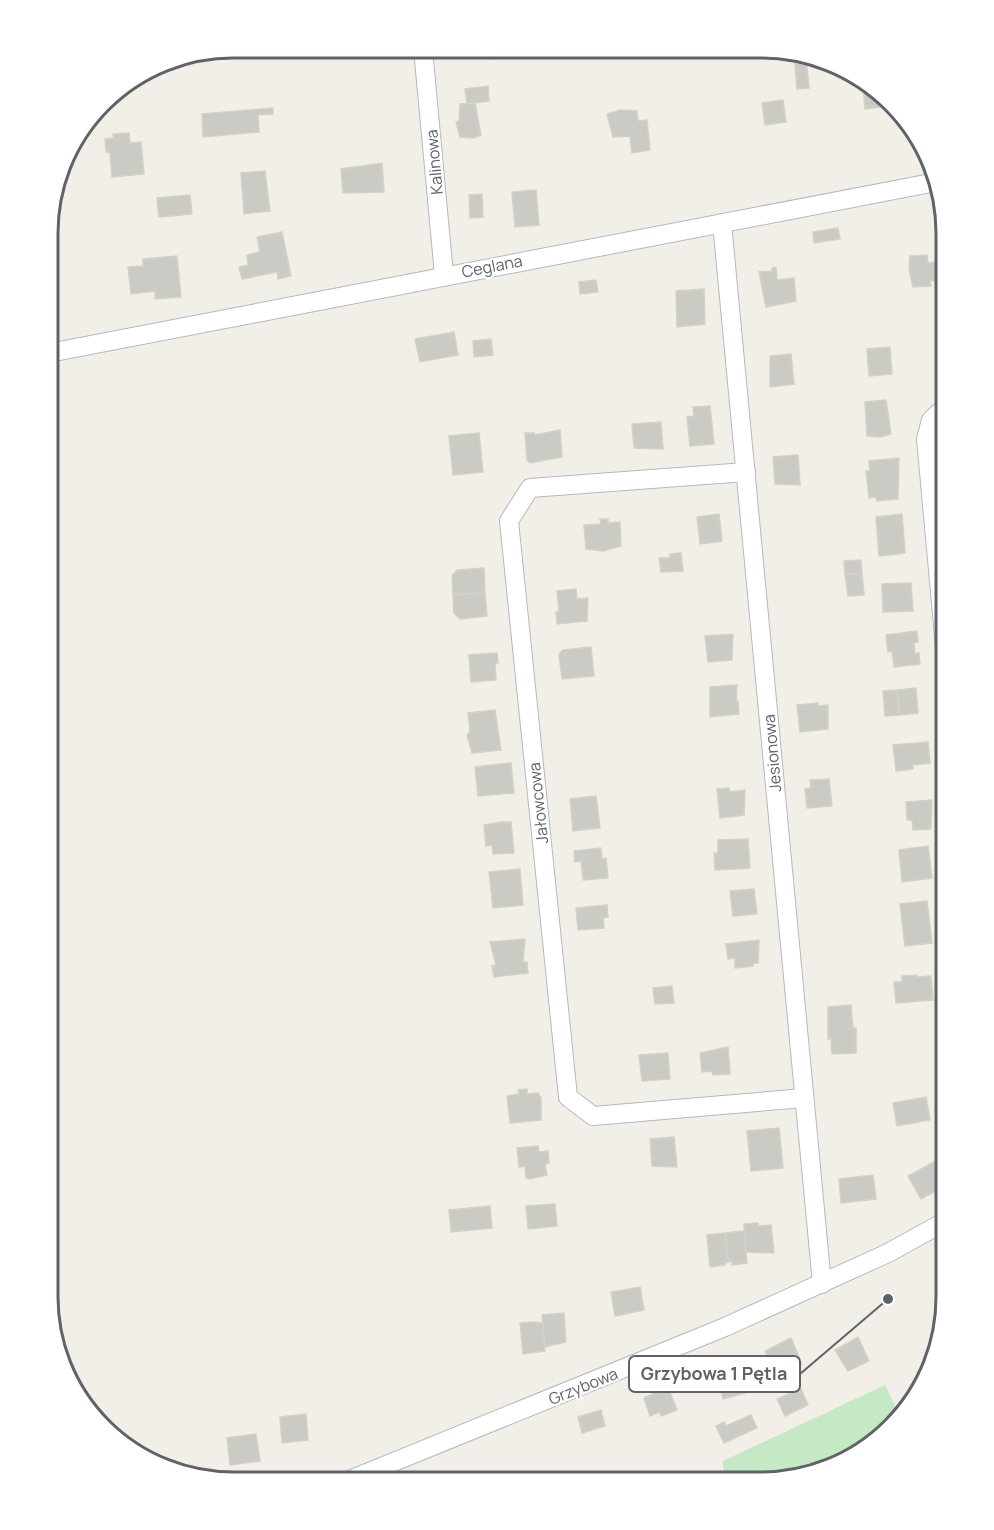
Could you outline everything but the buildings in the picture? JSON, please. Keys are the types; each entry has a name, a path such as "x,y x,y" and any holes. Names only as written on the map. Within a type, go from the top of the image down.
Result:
{"street":[{"name":"Kalinowa","path":"424,59 444,275"},
{"name":"Ceglana","path":"59,351 928,184"},
{"name":"Jesionowa","path":"722,223 822,1284"},
{"path":"936,415 931,420 926,439 936,545"},
{"name":"Jałowcowa","path":"746,472 530,488 509,521 568,1097 592,1116 804,1098"},
{"name":"Grzybowa","path":"372,1471 621,1370 822,1284 888,1253 935,1227"}],"green space":[{"path":"885,1385 896,1407 867,1435 848,1448 805,1466 772,1471 723,1471 723,1461"}],"place":[{"name":"Grzybowa 1 Pętla","path":"888,1299"}]}
